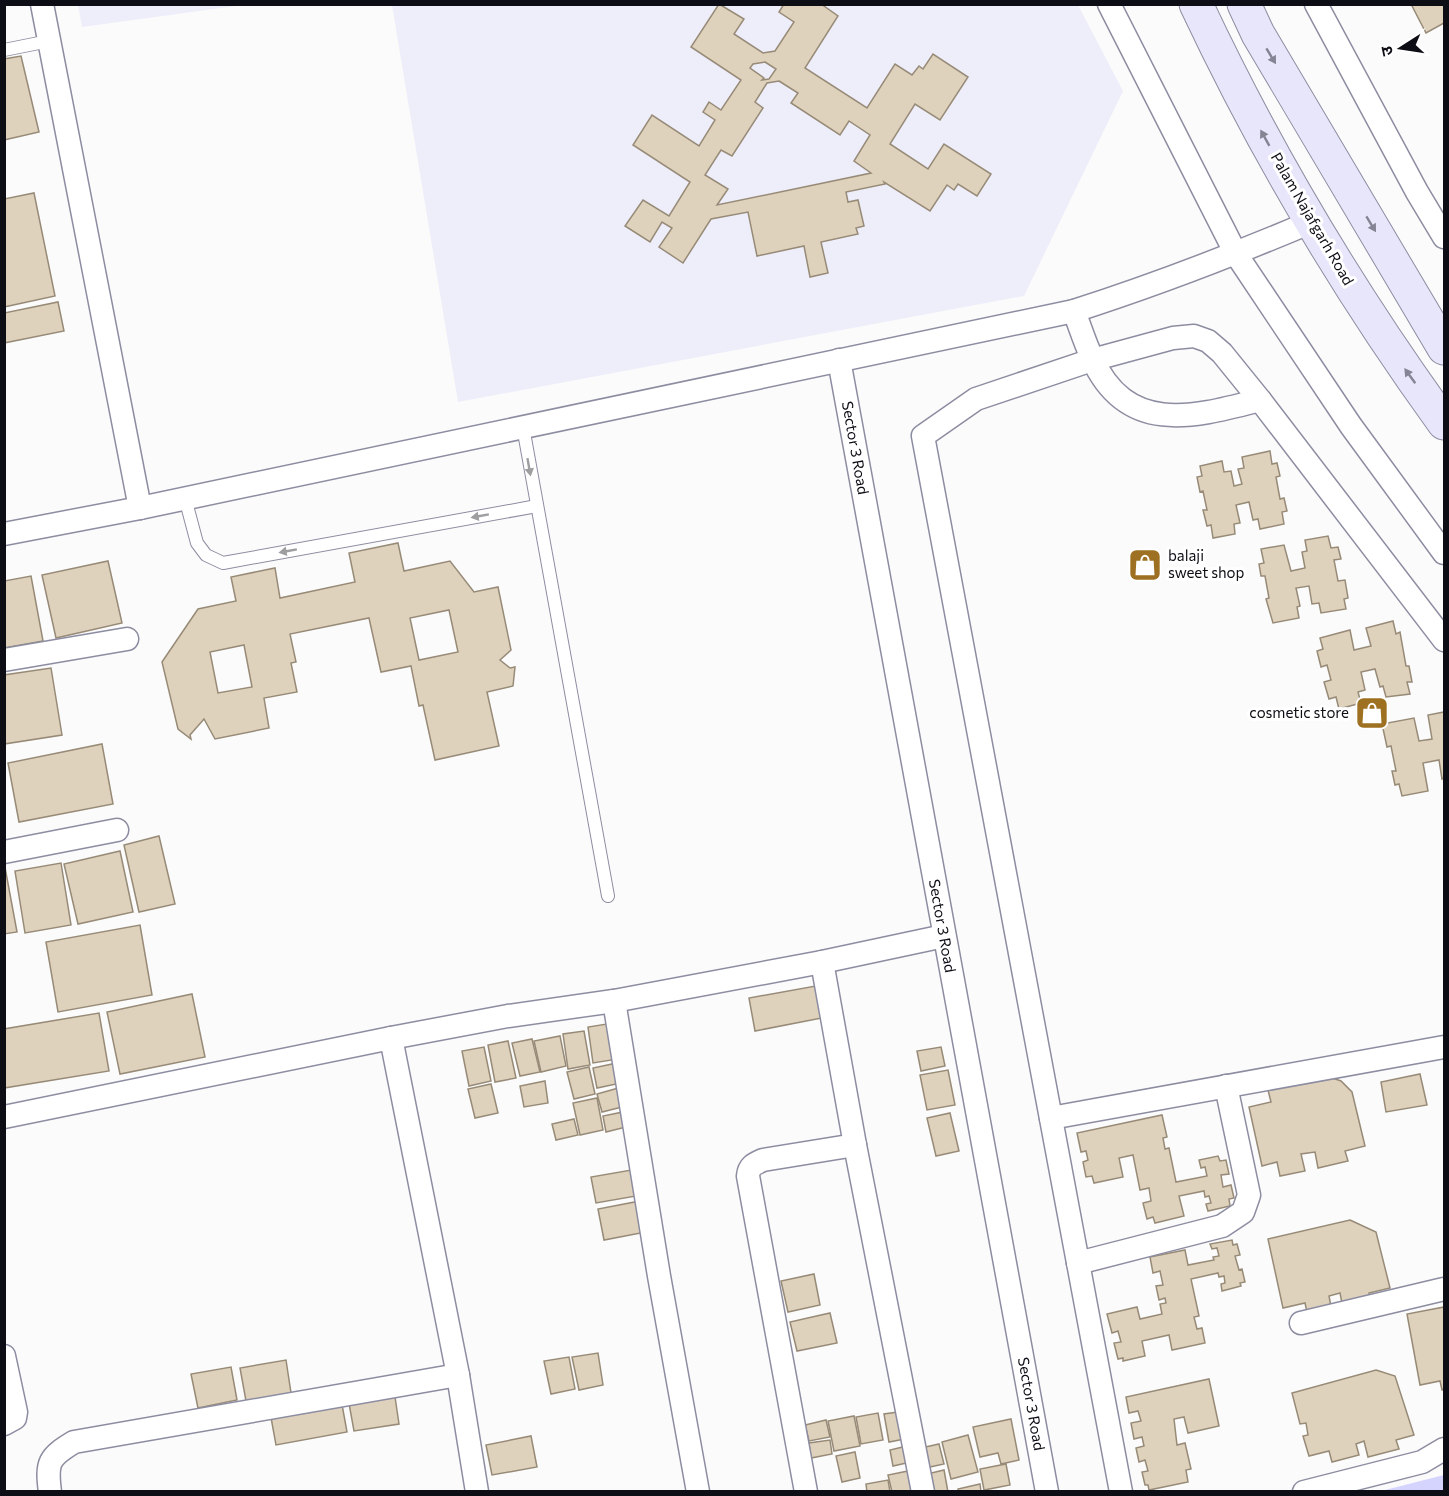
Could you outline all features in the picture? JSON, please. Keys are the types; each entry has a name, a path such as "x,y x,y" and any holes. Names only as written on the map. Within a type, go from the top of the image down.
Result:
{"main road":[{"name":"Palam Najafgarh Road","path":"1196,4 1219,53 1311,222 1405,369 1444,423"},
{"path":"1244,4 1258,34 1444,348"}],"street":[{"path":"42,4 141,508"},
{"path":"1109,4 1236,254 1351,426 1444,553"},
{"path":"1316,4 1417,192 1444,233"},
{"path":"4,534 141,508 1074,311 1151,286 1236,254 1311,222"},
{"path":"1074,311 1092,360 1124,401 1147,412 1176,416 1207,413 1260,400"},
{"path":"1121,1491 923,436 976,399 1092,360 1173,338 1194,336 1208,341 1222,353 1260,400 1444,640"},
{"name":"Sector 3 Road","path":"839,360 1047,1491"},
{"path":"4,660 127,639"},
{"path":"4,852 117,830"},
{"path":"4,1117 391,1038 508,1016 614,1001 822,962 944,936"},
{"path":"822,962 855,1145 923,1491"},
{"path":"614,1001 659,1276 698,1491"},
{"path":"391,1038 458,1375 477,1491"},
{"path":"1051,1118 1444,1047"},
{"path":"1078,1263 1222,1226 1243,1212 1249,1195 1226,1086"},
{"path":"806,1491 748,1176 749,1169 763,1160 855,1145"},
{"path":"1301,1323 1444,1289"},
{"path":"4,1356 16,1412 15,1418 4,1424"},
{"path":"50,1491 48,1472 55,1454 74,1442 458,1375"},
{"path":"1304,1491 1422,1462 1444,1449"}],"lane":[{"path":"4,50 49,41"},
{"path":"523,427 608,896"},
{"path":"185,498 197,543 206,555 223,563 537,506"}],"shaded area":[{"path":"78,4 243,5 82,27"},
{"path":"392,5 1078,5 1123,91 1024,296 458,402"},
{"path":"1444,1475 1444,1491 1381,1491"}],"building":[{"path":"719,4 744,19 734,34 763,53 775,51 794,22 779,12 784,4 821,4 838,16 805,68 867,108 895,64 912,75 919,66 923,69 933,54 968,77 940,120 915,104 890,144 928,169 944,144 991,174 977,196 958,184 954,190 947,185 930,211 884,182 885,184 846,192 848,202 858,200 864,226 856,228 858,234 821,242 828,273 810,277 804,246 757,256 748,212 711,219 683,263 659,247 672,228 662,222 650,242 625,226 643,200 669,216 690,182 633,145 652,115 699,146 715,120 703,112 709,102 721,110 741,80 691,47","holes":["765,62 776,69 769,79 762,80 764,78 750,68 753,64","779,81 798,93 791,103 840,135 849,121 870,135 854,161 871,173 717,205 728,189 705,175 721,150 732,156 763,108 755,102 767,83"]},
{"path":"1411,4 1444,4 1444,23 1426,33"},
{"path":"21,56 39,132 4,140 4,59"},
{"path":"34,193 55,296 4,307 4,199"},
{"path":"58,302 64,331 4,343 4,313"},
{"path":"1270,451 1272,464 1277,463 1280,476 1276,477 1280,499 1284,498 1287,511 1282,512 1284,524 1260,529 1258,519 1253,520 1249,502 1236,505 1240,523 1234,524 1235,534 1213,538 1211,525 1207,526 1203,510 1207,510 1197,477 1202,476 1200,466 1222,461 1224,472 1231,471 1234,486 1242,484 1238,469 1244,468 1242,457"},
{"path":"1328,536 1331,548 1338,547 1341,559 1334,560 1338,581 1345,580 1348,598 1344,599 1346,609 1321,613 1319,603 1312,604 1309,586 1296,588 1300,606 1297,607 1299,618 1273,623 1266,599 1269,598 1265,576 1261,576 1259,564 1264,563 1261,549 1284,545 1291,571 1305,568 1302,552 1307,551 1305,540"},
{"path":"398,543 404,571 450,561 474,592 498,587 511,650 500,660 510,668 515,667 513,686 487,692 499,746 435,760 423,705 419,706 411,666 381,672 369,618 290,634 296,662 291,663 297,692 264,698 269,728 215,739 204,719 190,735 191,739 178,729 162,662 198,609 236,601 231,577 275,568 280,598 355,582 349,553","holes":["449,610 458,652 419,660 410,618","244,645 252,687 218,693 210,652"]},
{"path":"108,561 122,623 56,638 42,575"},
{"path":"31,576 43,641 4,648 4,581"},
{"path":"1393,621 1396,634 1400,632 1406,666 1409,666 1412,682 1407,682 1410,694 1386,697 1383,686 1380,687 1375,669 1361,672 1365,690 1358,692 1361,703 1339,709 1336,697 1329,699 1324,682 1331,680 1327,665 1321,667 1317,651 1323,649 1320,638 1350,630 1354,650 1371,646 1366,628"},
{"path":"51,668 62,735 4,744 4,675"},
{"path":"1444,712 1444,778 1442,779 1439,760 1423,763 1428,791 1402,796 1399,784 1395,785 1392,771 1396,771 1391,746 1387,747 1382,724 1414,718 1419,741 1432,739 1428,715"},
{"path":"102,744 113,804 19,822 8,763"},
{"path":"159,836 175,904 139,912 124,845"},
{"path":"120,851 133,912 78,924 64,864"},
{"path":"4,862 17,932 4,934"},
{"path":"61,863 71,925 25,933 15,871"},
{"path":"140,925 152,995 58,1012 46,942"},
{"path":"821,985 827,1017 755,1031 749,998"},
{"path":"192,994 205,1057 120,1074 107,1012"},
{"path":"99,1013 109,1071 4,1088 4,1029"},
{"path":"613,1023 618,1059 593,1063 588,1027"},
{"path":"584,1031 590,1065 568,1069 563,1034"},
{"path":"560,1036 566,1066 541,1072 534,1041"},
{"path":"532,1039 540,1072 520,1076 512,1043"},
{"path":"508,1041 516,1078 495,1082 488,1045"},
{"path":"484,1047 491,1081 469,1086 462,1051"},
{"path":"941,1047 945,1066 921,1071 917,1051"},
{"path":"617,1063 621,1083 597,1088 593,1068"},
{"path":"589,1067 595,1094 574,1099 567,1072"},
{"path":"948,1070 955,1105 927,1110 920,1075"},
{"path":"1420,1074 1427,1105 1386,1112 1381,1082"},
{"path":"1324,1075 1341,1081 1352,1092 1365,1146 1345,1151 1348,1161 1318,1168 1315,1152 1301,1154 1305,1171 1280,1176 1277,1162 1262,1166 1249,1107 1271,1102 1268,1090"},
{"path":"545,1081 548,1103 524,1107 520,1086"},
{"path":"491,1084 498,1113 475,1118 468,1089"},
{"path":"622,1087 626,1106 602,1112 597,1094"},
{"path":"597,1098 603,1130 580,1135 573,1103"},
{"path":"623,1112 626,1127 606,1132 603,1116"},
{"path":"950,1113 959,1151 936,1156 927,1118"},
{"path":"1162,1115 1167,1137 1163,1138 1165,1149 1169,1148 1176,1182 1207,1176 1205,1167 1201,1168 1199,1160 1218,1156 1220,1161 1226,1160 1229,1174 1221,1175 1223,1187 1231,1185 1234,1198 1229,1199 1230,1206 1208,1211 1206,1204 1211,1203 1209,1196 1205,1197 1204,1191 1179,1196 1184,1216 1155,1223 1153,1217 1147,1219 1143,1203 1151,1201 1149,1188 1140,1190 1133,1155 1119,1158 1123,1177 1094,1183 1092,1176 1086,1177 1083,1162 1088,1160 1086,1151 1081,1152 1077,1133"},
{"path":"574,1119 578,1135 556,1140 552,1124"},
{"path":"637,1169 642,1195 596,1203 591,1177"},
{"path":"640,1201 646,1232 604,1240 598,1209"},
{"path":"1350,1220 1376,1232 1390,1288 1369,1293 1371,1302 1343,1308 1340,1293 1329,1296 1332,1312 1308,1317 1305,1303 1283,1308 1268,1239"},
{"path":"1232,1240 1233,1245 1237,1244 1240,1255 1235,1256 1239,1270 1242,1269 1245,1282 1240,1283 1241,1286 1222,1291 1221,1284 1225,1283 1224,1276 1219,1277 1218,1273 1191,1279 1199,1316 1194,1317 1197,1329 1202,1328 1205,1343 1172,1350 1169,1335 1142,1341 1145,1356 1123,1361 1123,1358 1118,1359 1114,1343 1121,1342 1118,1331 1112,1333 1107,1314 1137,1307 1140,1319 1162,1314 1160,1304 1166,1303 1165,1298 1159,1300 1156,1286 1163,1285 1160,1271 1153,1273 1150,1257 1185,1250 1188,1265 1214,1260 1213,1257 1219,1256 1217,1248 1212,1249 1210,1244"},
{"path":"814,1274 820,1305 788,1312 781,1281"},
{"path":"1444,1307 1444,1389 1442,1390 1440,1381 1420,1385 1407,1314"},
{"path":"830,1313 837,1343 797,1351 790,1322"},
{"path":"598,1353 603,1385 579,1390 572,1357"},
{"path":"569,1357 575,1389 551,1394 544,1361"},
{"path":"286,1360 291,1393 246,1401 240,1368"},
{"path":"231,1367 237,1400 198,1408 191,1374"},
{"path":"1376,1370 1395,1376 1414,1435 1396,1440 1399,1449 1368,1457 1364,1441 1356,1444 1359,1455 1332,1462 1329,1451 1309,1456 1303,1436 1308,1435 1306,1423 1300,1424 1292,1393"},
{"path":"1209,1379 1219,1426 1188,1433 1184,1417 1174,1419 1177,1445 1185,1443 1191,1469 1186,1470 1188,1482 1149,1490 1148,1485 1145,1485 1142,1472 1148,1471 1145,1460 1139,1462 1136,1448 1144,1446 1142,1437 1134,1439 1131,1423 1141,1421 1138,1411 1129,1413 1126,1397"},
{"path":"394,1390 399,1424 354,1431 348,1398"},
{"path":"341,1399 347,1432 276,1445 270,1412"},
{"path":"905,1411 910,1438 889,1442 884,1414"},
{"path":"878,1413 883,1440 861,1444 856,1417"},
{"path":"854,1416 860,1446 834,1451 828,1421"},
{"path":"1011,1419 1019,1460 1001,1464 998,1453 980,1457 973,1427"},
{"path":"826,1420 830,1437 809,1441 805,1425"},
{"path":"968,1435 978,1472 951,1479 942,1442"},
{"path":"531,1436 537,1467 492,1475 486,1445"},
{"path":"830,1440 832,1454 811,1458 809,1443"},
{"path":"939,1444 944,1464 925,1468 921,1448"},
{"path":"907,1446 911,1462 893,1466 890,1450"},
{"path":"855,1452 860,1478 842,1482 836,1456"},
{"path":"1006,1464 1010,1485 984,1490 980,1469"},
{"path":"913,1470 918,1492 892,1492 888,1475"},
{"path":"944,1470 948,1492 926,1492 923,1475"},
{"path":"888,1480 890,1492 867,1492 866,1484"},
{"path":"980,1484 981,1492 959,1492 958,1489"}],"place":[{"name":"balaji sweet shop","path":"1145,565"},
{"name":"cosmetic store","path":"1372,713"}]}
